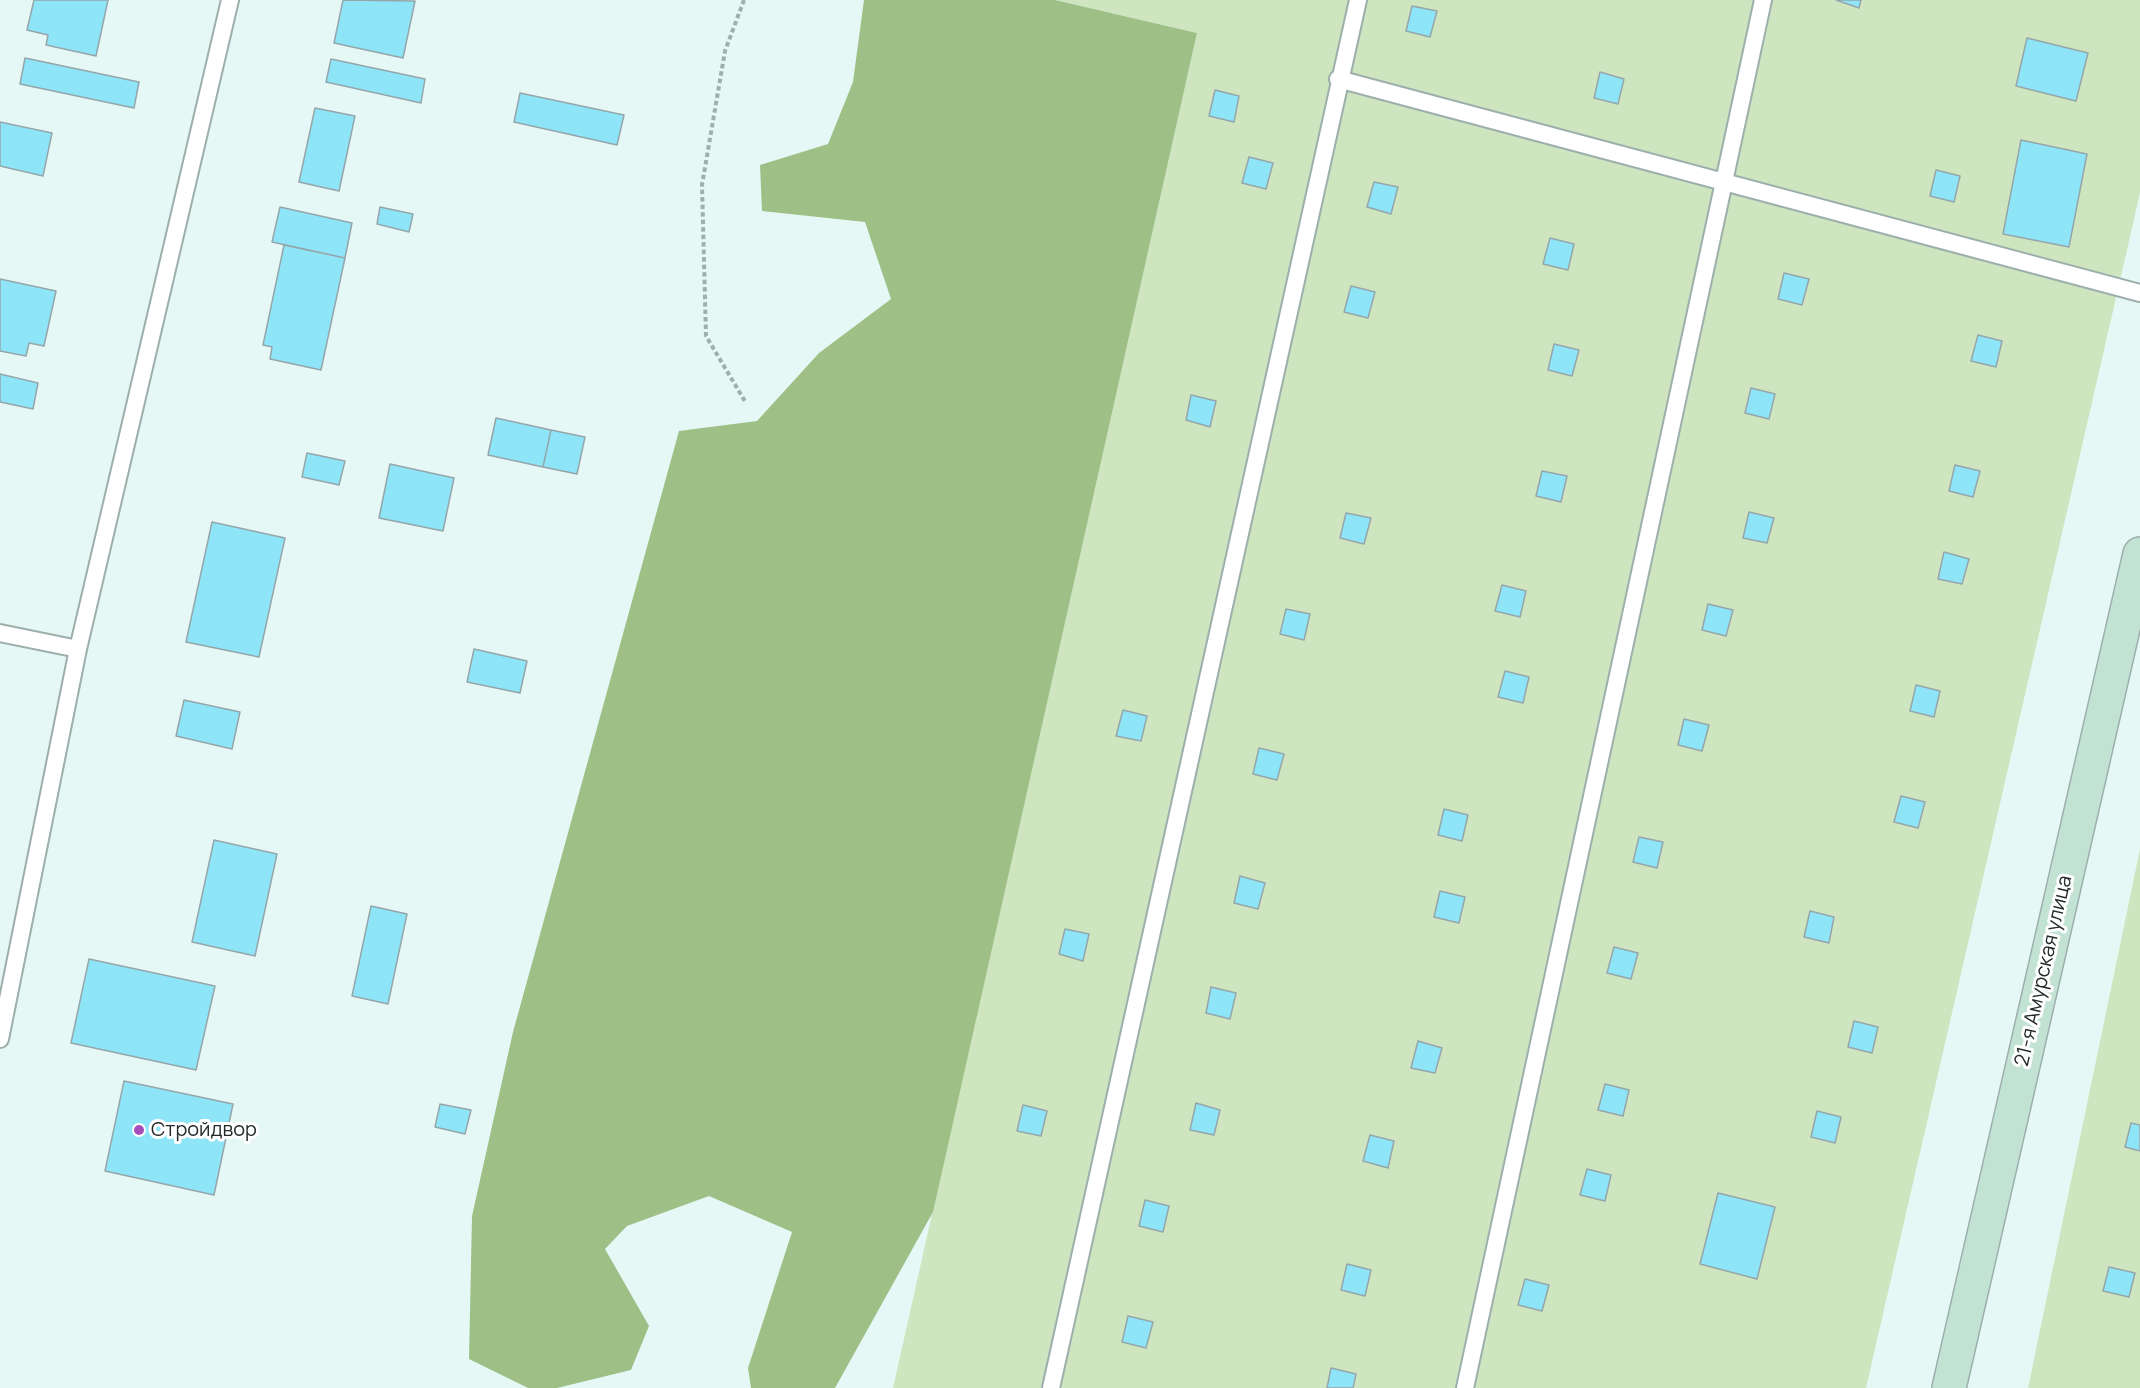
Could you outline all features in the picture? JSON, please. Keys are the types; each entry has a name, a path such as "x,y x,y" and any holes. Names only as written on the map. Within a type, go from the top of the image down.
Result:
{"main road":[{"name":"21-я Амурская улица","path":"1949,1388 2140,554"}],"lane":[{"path":"0,1039 78,649 230,0"},
{"path":"1051,1388 1338,79 1358,0"},
{"path":"1465,1388 1763,0"},
{"path":"1338,79 2140,293"},
{"path":"0,633 78,649"}],"path":[{"path":"744,0 725,51 702,185 706,336 746,403"}],"green space":[{"path":"864,0 1055,0 1197,33 933,1212 835,1388 751,1388 748,1368 792,1232 709,1196 627,1226 605,1249 649,1326 631,1370 557,1388 528,1388 469,1359 472,1216 513,1032 679,431 757,421 819,353 891,299 865,222 762,211 760,165 828,144 853,82"},
{"path":"1055,0 2140,0 2140,193 1866,1388 893,1388 1197,33"},
{"path":"2140,849 2140,1388 2028,1388"}],"building":[{"path":"34,0 108,0 96,56 46,45 48,35 27,30"},
{"path":"343,0 415,1 403,58 334,43"},
{"path":"1836,0 1861,0 1859,8"},
{"path":"1412,6 1437,11 1430,37 1406,31"},
{"path":"2027,38 2088,53 2076,101 2016,86"},
{"path":"25,58 139,82 134,108 20,84"},
{"path":"331,59 425,79 421,103 326,82"},
{"path":"1600,72 1624,79 1618,104 1594,98"},
{"path":"1215,90 1239,96 1234,122 1209,116"},
{"path":"520,93 624,115 617,145 514,122"},
{"path":"315,108 355,116 339,191 299,182"},
{"path":"0,122 52,133 43,176 0,166"},
{"path":"2021,140 2087,154 2069,247 2003,234"},
{"path":"1249,157 1273,163 1266,189 1242,183"},
{"path":"1936,170 1960,176 1954,202 1930,196"},
{"path":"1374,182 1398,187 1391,214 1367,207"},
{"path":"280,207 352,223 345,258 272,242"},
{"path":"380,207 413,214 409,232 377,224"},
{"path":"1550,238 1574,244 1568,270 1543,264"},
{"path":"284,245 345,258 321,370 270,359 272,347 263,345"},
{"path":"1784,273 1809,279 1802,305 1778,299"},
{"path":"0,279 56,291 44,346 29,343 26,356 0,351"},
{"path":"1351,286 1375,292 1368,318 1344,312"},
{"path":"1978,335 2002,341 1996,367 1971,361"},
{"path":"1554,344 1579,350 1572,376 1548,370"},
{"path":"0,374 38,383 33,409 0,402"},
{"path":"1751,388 1775,394 1769,419 1745,413"},
{"path":"1191,395 1216,401 1210,427 1186,420"},
{"path":"496,418 551,430 543,467 488,455"},
{"path":"551,430 585,437 577,474 543,467"},
{"path":"307,453 345,461 339,485 302,477"},
{"path":"390,464 454,478 443,531 379,518"},
{"path":"1955,465 1980,471 1973,497 1949,491"},
{"path":"1542,471 1567,476 1561,502 1536,496"},
{"path":"1749,512 1774,518 1767,543 1743,538"},
{"path":"1346,513 1371,518 1364,544 1340,538"},
{"path":"212,522 285,538 259,657 186,642"},
{"path":"1944,552 1969,559 1962,584 1938,579"},
{"path":"1502,585 1526,591 1520,617 1495,611"},
{"path":"1708,604 1733,610 1726,636 1702,630"},
{"path":"1286,609 1310,614 1304,640 1280,634"},
{"path":"474,649 527,661 520,693 467,682"},
{"path":"1505,671 1529,677 1523,703 1498,697"},
{"path":"1916,685 1940,691 1934,717 1910,711"},
{"path":"184,700 240,712 232,749 176,736"},
{"path":"1123,710 1147,716 1141,741 1116,736"},
{"path":"1684,719 1709,725 1702,751 1678,745"},
{"path":"1259,748 1284,754 1277,780 1253,774"},
{"path":"1901,796 1925,802 1918,828 1894,822"},
{"path":"1444,809 1468,815 1462,841 1438,835"},
{"path":"1639,837 1663,842 1657,868 1633,862"},
{"path":"214,840 277,854 255,956 192,942"},
{"path":"1240,876 1265,883 1258,909 1234,903"},
{"path":"1440,891 1465,897 1459,923 1434,917"},
{"path":"371,906 407,914 388,1004 352,996"},
{"path":"1810,911 1834,917 1829,943 1804,937"},
{"path":"1065,929 1089,934 1083,961 1059,954"},
{"path":"1614,947 1638,953 1631,979 1607,973"},
{"path":"89,959 215,986 196,1070 71,1043"},
{"path":"1211,987 1236,993 1230,1019 1206,1013"},
{"path":"1854,1021 1878,1027 1872,1053 1848,1047"},
{"path":"1418,1041 1442,1048 1435,1073 1411,1068"},
{"path":"124,1081 233,1104 214,1195 105,1171"},
{"path":"1605,1084 1629,1090 1623,1116 1598,1110"},
{"path":"1196,1103 1220,1110 1214,1135 1190,1130"},
{"path":"440,1104 471,1110 465,1134 435,1127"},
{"path":"1023,1105 1047,1111 1041,1136 1017,1131"},
{"path":"1817,1111 1841,1117 1835,1143 1811,1137"},
{"path":"2131,1123 2140,1125 2140,1151 2125,1147"},
{"path":"1370,1135 1394,1141 1388,1168 1363,1161"},
{"path":"1587,1169 1611,1175 1605,1201 1580,1195"},
{"path":"1718,1193 1775,1207 1757,1279 1700,1264"},
{"path":"1145,1200 1169,1206 1163,1232 1139,1226"},
{"path":"1347,1264 1371,1270 1365,1296 1341,1290"},
{"path":"2109,1267 2135,1273 2129,1297 2103,1291"},
{"path":"1525,1279 1549,1285 1542,1311 1518,1305"},
{"path":"1128,1316 1153,1322 1146,1348 1122,1342"},
{"path":"1331,1368 1356,1374 1353,1388 1327,1388"}],"place":[{"name":"Стройдвор","path":"139,1130"}]}
